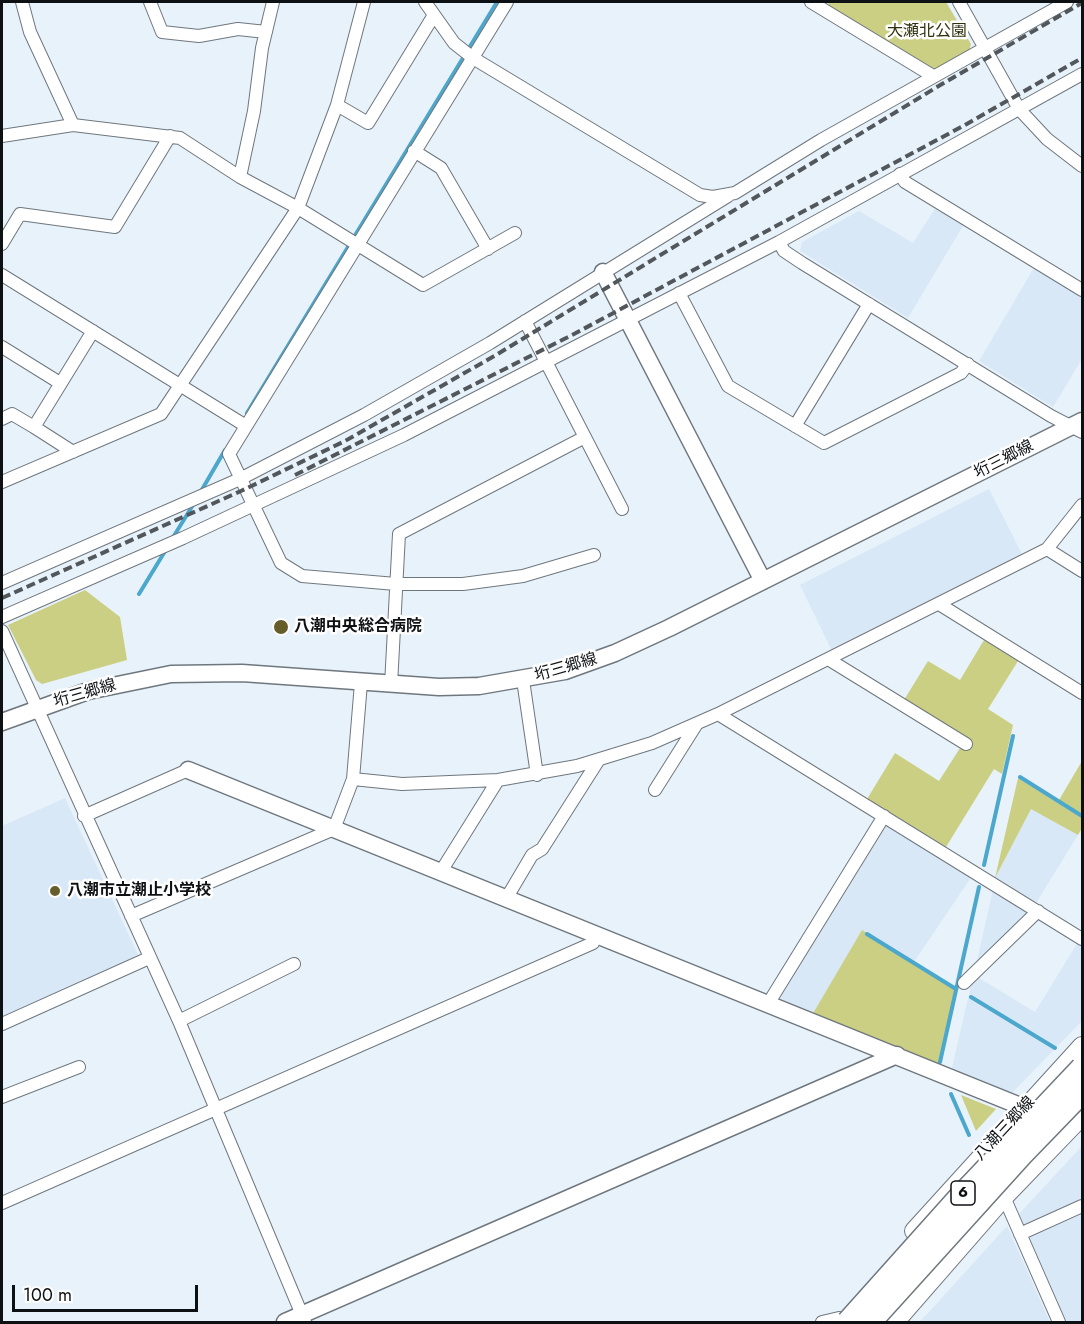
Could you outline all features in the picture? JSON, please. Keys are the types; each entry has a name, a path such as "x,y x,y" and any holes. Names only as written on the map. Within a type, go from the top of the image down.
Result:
{"highway":[{"name":"6","path":"836,1321 959,1198 1083,1068"},
{"name":"6","path":"870,1323 1006,1172 1083,1092"}],"main road":[{"name":"八潮三郷線","path":"836,1321 1083,1046"},
{"path":"896,1323 1004,1197 1079,1124"},
{"path":"836,1321 872,1312 898,1294 930,1282"}],"street":[{"path":"22,2 30,32 73,125"},
{"path":"150,2 162,32 199,36 238,29 266,32"},
{"path":"240,177 273,2"},
{"path":"2,482 160,414 298,208 337,105 364,2"},
{"path":"425,2 460,49 473,58 700,195 728,196"},
{"path":"507,2 414,151 352,241 229,454 280,563 302,576 396,584 463,584 503,579 564,565 594,555"},
{"path":"958,2 1019,109 1047,140 1083,166"},
{"path":"2,583 240,479 391,400 525,321 728,196 933,76 986,49 1067,2"},
{"path":"817,3 933,76"},
{"path":"337,105 368,123 434,15"},
{"path":"2,617 183,538 373,450 779,242 1083,74"},
{"path":"2,136 73,125 180,138 240,177 298,208 423,285 515,234"},
{"path":"2,244 20,214 115,227 170,136"},
{"path":"414,151 441,168 489,249"},
{"path":"900,174 905,182 1083,290"},
{"path":"779,242 784,251 1051,416 1079,426"},
{"path":"603,272 764,581"},
{"path":"2,274 246,426"},
{"path":"679,293 728,386 824,443 961,374 968,364"},
{"path":"795,426 869,304"},
{"path":"525,321 622,509"},
{"path":"34,427 93,331"},
{"path":"2,347 60,383"},
{"path":"2,418 12,414 73,452"},
{"name":"垳三郷線","path":"2,722 38,707 88,691 171,674 237,673 361,683 479,686 565,671 615,653 1079,426"},
{"path":"391,684 399,534 585,437"},
{"path":"353,779 414,784 498,780 537,775 598,761 652,743 718,714 1047,549 1083,505"},
{"path":"1047,549 1083,571"},
{"path":"939,604 1083,693"},
{"path":"2,632 38,707 84,816 178,1021 304,1319"},
{"path":"828,659 966,744"},
{"path":"523,680 537,775"},
{"path":"131,916 334,829 353,779 361,683"},
{"path":"718,714 1083,939"},
{"path":"655,790 696,724"},
{"path":"506,899 532,855 542,849 598,761"},
{"path":"84,816 188,770 897,1055 1024,1109 1079,1124"},
{"path":"440,873 498,780"},
{"path":"768,1004 884,816"},
{"path":"964,983 1038,911"},
{"path":"2,1203 593,943 596,934"},
{"path":"2,1024 149,958"},
{"path":"178,1021 294,964"},
{"path":"285,1323 304,1319 897,1055"},
{"path":"2,1097 79,1067"},
{"path":"1004,1197 1059,1323"},
{"path":"1020,1234 1083,1206"}],"shaded area":[{"path":"936,207 964,224 908,318 800,251 802,242 859,211 913,243"},
{"path":"1035,266 1082,295 1082,359 1053,407 979,361"},
{"path":"989,489 1023,556 832,651 800,585"},
{"name":"八潮市立潮止小学校","path":"65,798 139,957 2,1018 2,826"},
{"path":"1031,808 1078,835 1036,903 995,878"},
{"path":"886,823 972,876 914,962 862,931 812,1015 778,1001"},
{"path":"993,889 1027,910 1028,917 976,965"},
{"path":"1078,942 1082,944 1082,1021 1009,1096 951,1072 971,985 979,978 1035,1012"},
{"path":"1082,1146 1082,1202 1024,1228 1018,1215"},
{"path":"1082,1210 1082,1322 1066,1322 1027,1235"},
{"path":"1007,1226 1050,1322 919,1322 930,1311"}],"green space":[{"name":"大瀬北公園","path":"828,2 946,2 971,44 969,51 936,69 929,68 829,6"},
{"path":"85,590 120,617 127,660 42,684 36,680 8,625"},
{"path":"984,640 1018,661 988,709 1013,725 1002,774 994,769 946,847 867,799 895,753 939,781 960,748 964,750 970,740 904,700 928,661 960,680"},
{"path":"1082,761 1082,814 1059,800"},
{"path":"1018,778 1082,818 1081,830 1078,835 1031,809 995,878"},
{"path":"862,930 955,987 938,1067 812,1015"},
{"path":"961,1095 996,1109 976,1131"}],"waterway":[{"path":"247,413 497,2"},
{"path":"200,493 225,450"},
{"path":"172,539 193,505"},
{"path":"139,594 167,548"},
{"path":"984,865 1013,736"},
{"path":"1020,777 1082,816"},
{"path":"940,1062 979,887"},
{"path":"867,934 956,989"},
{"path":"971,997 1055,1048"},
{"path":"951,1094 969,1135"}],"railway":[{"path":"2,598 241,491 345,441 496,355 942,84 1082,3"},
{"path":"295,475 574,334 965,125 1082,58"}],"place":[{"name":"八潮中央総合病院","path":"281,627"},
{"name":"八潮市立潮止小学校","path":"55,891"}]}
